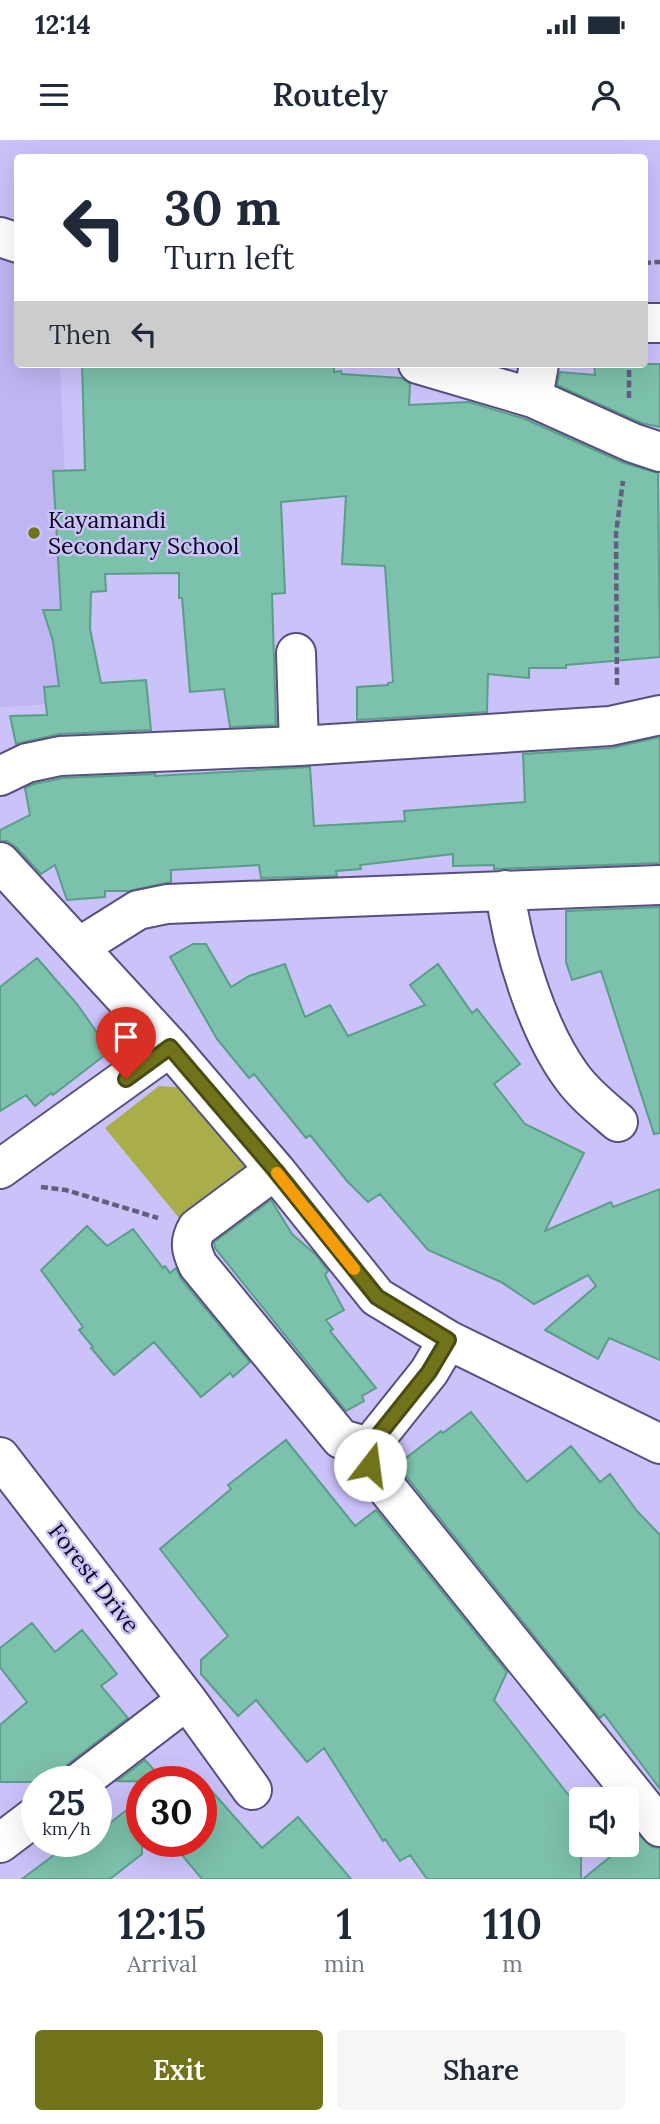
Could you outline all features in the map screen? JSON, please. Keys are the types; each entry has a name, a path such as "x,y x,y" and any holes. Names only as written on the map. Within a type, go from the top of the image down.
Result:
{"street":[{"path":"446,368 536,381 647,448"},
{"path":"296,653 299,746"},
{"path":"0,776 27,763 60,756 299,746 610,726 660,715"},
{"path":"4,873 79,947 170,1047 275,1170 377,1297 451,1346 660,1444"},
{"path":"79,947 138,910 167,904 660,885"},
{"path":"505,890 509,919 519,955 536,1008 554,1049 572,1077 618,1122"},
{"path":"15,1178 170,1047"},
{"path":"275,1170 197,1228 191,1239 191,1250 198,1265 341,1438 369,1447"},
{"path":"451,1346 369,1447 370,1465 660,1827"},
{"path":"451,1346 370,1443 363,1466 380,1497 425,1560 485,1629 610,1787"},
{"name":"Forest Drive","path":"0,1457 187,1700 252,1790"},
{"path":"101,1766 187,1700"},
{"path":"639,1823 660,1848"},
{"path":"0,1843 21,1827"}],"path":[{"path":"610,726 617,683 617,523 627,464 647,448"},
{"path":"15,1178 66,1190 159,1219 191,1239"}],"shaded area":[{"name":"Kayamandi Secondary School","path":"0,247 14,253 14,368 60,368 75,703 0,707"}],"green space":[{"path":"159,1086 190,1088 256,1167 184,1224 105,1128"}],"building":[{"path":"648,364 660,364 660,427 641,423 557,385 560,372 595,375 594,368 648,368"},
{"path":"82,368 334,368 334,372 341,371 342,374 401,378 410,384 409,405 469,402 525,419 624,463 658,473 660,657 566,665 566,668 529,668 529,678 488,674 487,712 357,720 357,687 388,685 393,682 385,566 342,564 346,496 281,502 285,593 272,594 276,725 230,727 224,689 190,692 182,598 179,598 179,573 105,574 106,591 91,592 90,629 101,683 146,680 151,730 59,734 16,744 10,716 47,715 44,687 59,686 53,641 43,610 61,610 53,471 85,470"},
{"path":"660,737 660,863 494,869 494,865 453,866 453,854 360,865 361,869 336,871 337,876 261,878 259,865 171,870 171,882 128,891 105,891 105,897 67,900 55,865 41,874 16,847 7,841 0,841 0,830 30,815 25,788 63,778 310,767 314,826 405,821 404,811 525,802 523,754 612,748"},
{"path":"660,907 660,1133 654,1134 601,971 572,980 566,962 566,911"},
{"path":"193,944 206,944 231,987 249,976 285,964 305,1017 330,1005 348,1036 425,1005 410,985 438,964 472,1013 477,1009 520,1064 494,1084 525,1124 584,1153 545,1231 611,1202 613,1207 660,1189 660,1360 609,1338 598,1359 545,1330 596,1286 588,1275 534,1304 501,1282 428,1250 380,1194 368,1202 347,1181 310,1135 306,1138 254,1074 249,1078 217,1039 170,957"},
{"path":"37,958 77,1004 110,1051 35,1106 26,1095 0,1111 0,987"},
{"path":"271,1200 292,1234 316,1255 328,1271 325,1275 344,1310 326,1320 333,1329 330,1331 376,1388 362,1396 364,1401 346,1411 215,1248 214,1242"},
{"path":"87,1226 107,1246 133,1229 163,1268 165,1266 170,1273 176,1268 181,1279 250,1362 233,1377 230,1373 201,1397 154,1342 114,1375 91,1348 93,1347 79,1330 83,1327 41,1270"},
{"path":"471,1412 527,1482 571,1446 600,1482 610,1474 637,1511 660,1535 660,1789 604,1714 600,1718 397,1465"},
{"path":"286,1440 355,1526 376,1510 507,1672 494,1700 569,1796 569,1857 581,1857 581,1879 427,1879 410,1855 400,1861 385,1839 383,1841 324,1748 307,1762 256,1700 238,1716 201,1674 201,1660 228,1636 160,1549 231,1489 228,1485"},
{"path":"32,1623 55,1652 82,1630 117,1674 101,1686 128,1718 66,1766 21,1766 21,1782 0,1782 0,1725 27,1702 0,1667 0,1648"},
{"path":"145,1760 150,1766 137,1766"},
{"path":"126,1774 126,1781 117,1781"},
{"path":"217,1797 262,1848 298,1817 351,1879 202,1879 183,1857 217,1857"},
{"path":"126,1811 126,1857 138,1857 110,1879 22,1879 51,1857 112,1857 112,1821"},
{"path":"639,1835 652,1847 660,1848 660,1879 583,1879 610,1857 639,1857"}],"slow traffic":[{"path":"277,1173 354,1269"}],"place":[{"name":"Kayamandi Secondary School","path":"34,533"}],"route":[{"path":"126,1079 170,1047 275,1170 377,1297 448,1340 429,1372 369,1447 370,1465"}]}
